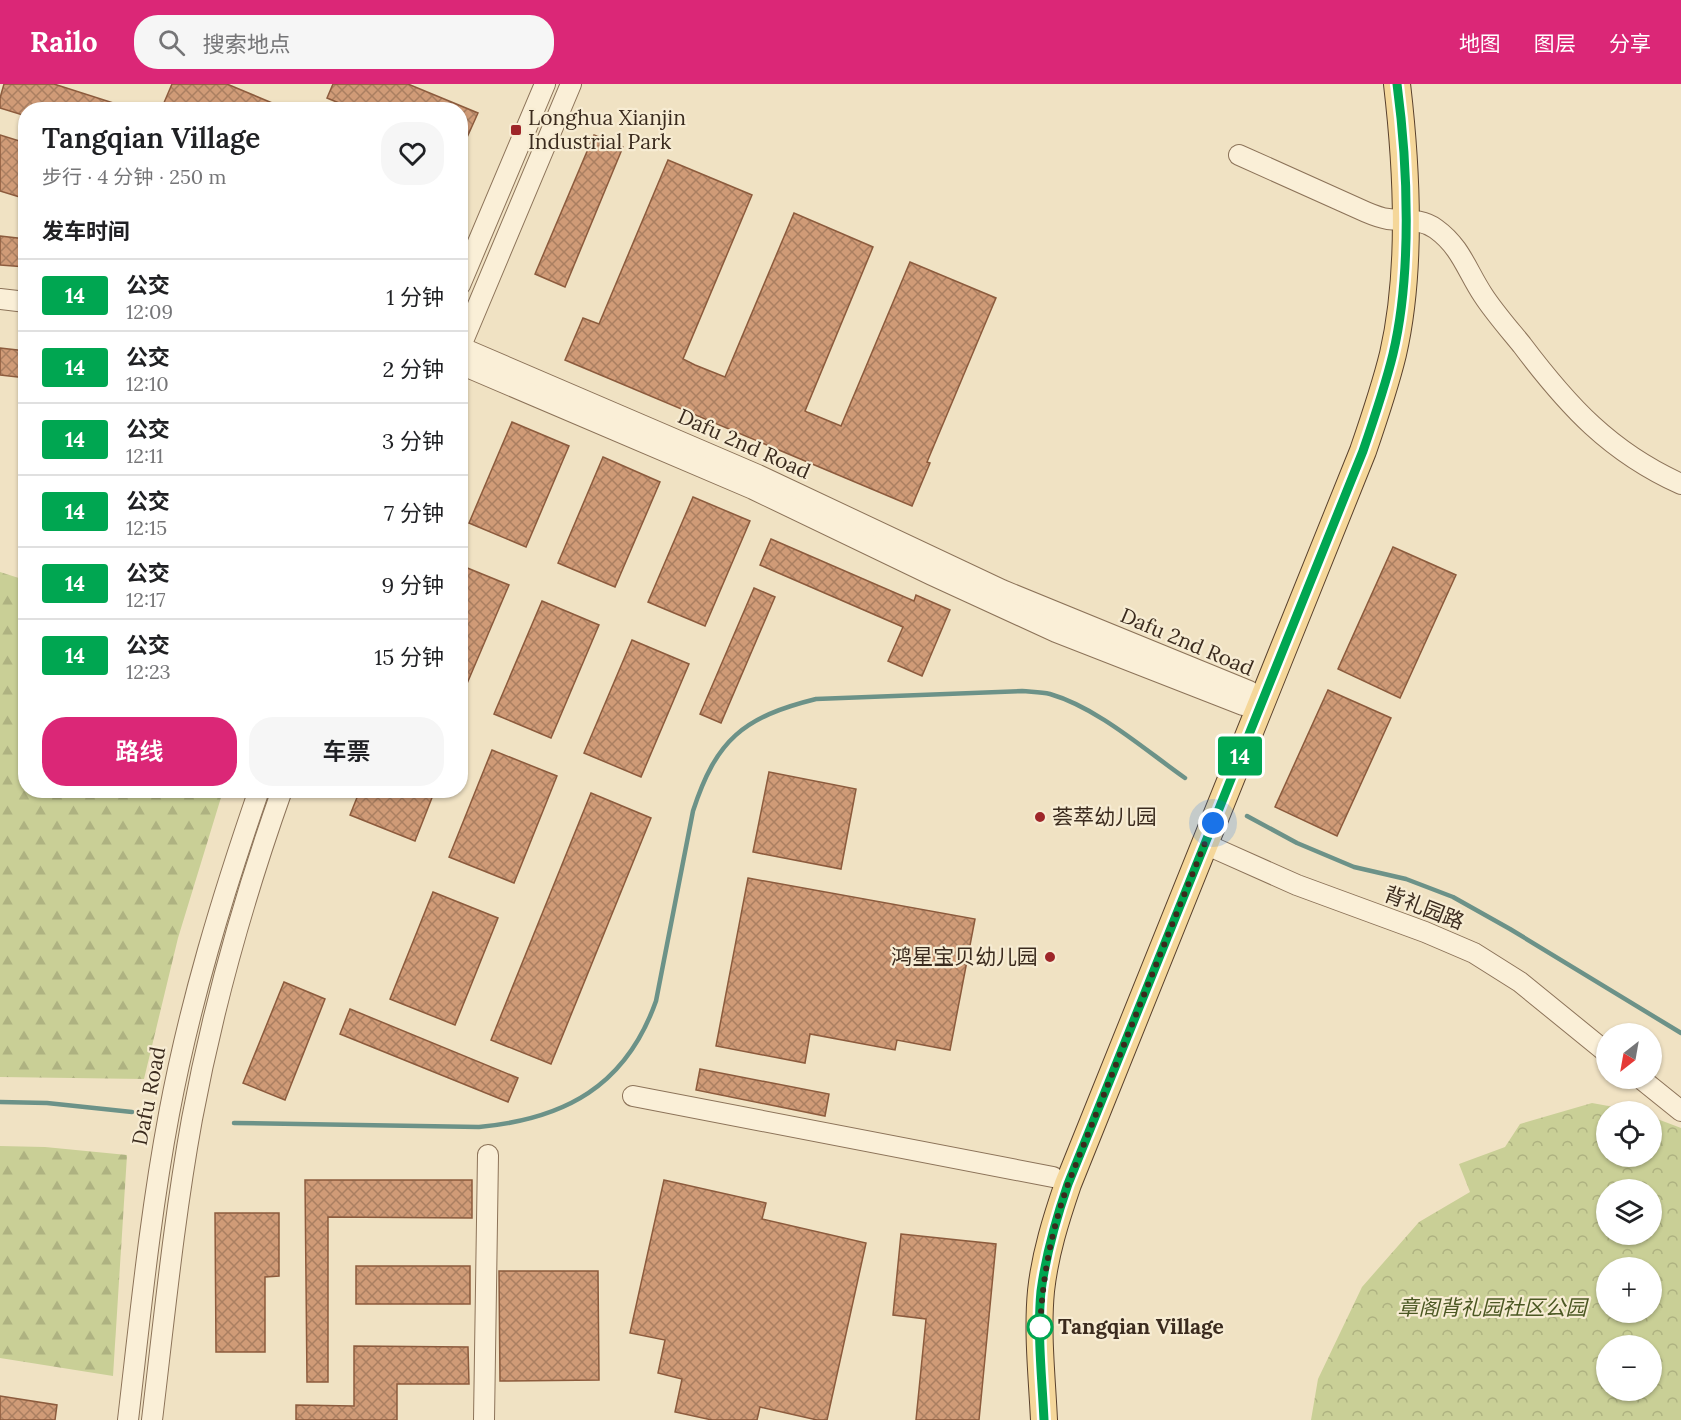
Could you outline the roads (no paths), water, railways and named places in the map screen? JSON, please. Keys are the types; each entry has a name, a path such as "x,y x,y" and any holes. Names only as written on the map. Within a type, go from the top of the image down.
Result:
{"main road":[{"path":"1380,84 1385,147 1396,219"},
{"path":"1028,1420 1024,1331 1025,1289 1038,1223 1053,1177 1251,700 1349,444 1364,395 1384,310 1388,263 1396,219 1402,144 1397,84"},
{"path":"1044,1420 1040,1330 1041,1292 1055,1220 1204,844 1251,700"}],"street":[{"path":"468,266 545,84"},
{"path":"468,330 571,84"},
{"path":"1239,155 1366,213 1435,227 1465,260 1482,294 1555,388 1585,420 1613,444 1644,465 1681,484"},
{"path":"0,299 18,301"},
{"path":"0,311 18,312"},
{"name":"Dafu 2nd Road","path":"468,350 758,475 1022,598 1251,700"},
{"name":"Dafu 2nd Road","path":"468,367 753,489 1056,632 1251,700"},
{"name":"Dafu Road","path":"128,1420 151,1226 171,1102 188,1024 216,919 256,798"},
{"path":"152,1420 175,1230 192,1118 238,925 279,798"},
{"name":"背礼园路","path":"1204,844 1297,885 1425,932 1474,954 1520,982 1596,1044"},
{"path":"1654,1089 1681,1111"},
{"path":"633,1096 1053,1177"},
{"path":"484,1420 488,1155"}],"waterway":[{"path":"234,1123 479,1127 539,1116 565,1106 588,1093 609,1076 628,1055 643,1030 656,1001 693,811 712,766 736,735 769,714 791,706 816,699 1022,691 1047,693 1068,700 1103,719 1185,778"},
{"path":"1247,816 1297,843 1354,867 1406,879 1453,897 1681,1033"},
{"path":"0,1102 47,1103 132,1112"}],"place":[{"name":"Longhua Xianjin Industrial Park","path":"516,130"},
{"name":"荟萃幼儿园","path":"1040,817"},
{"name":"鸿星宝贝幼儿园","path":"1050,957"},
{"name":"Tangqian Village","path":"1040,1327"}],"park label":[{"name":"章阁背礼园社区公园","path":"1492,1308"}]}
